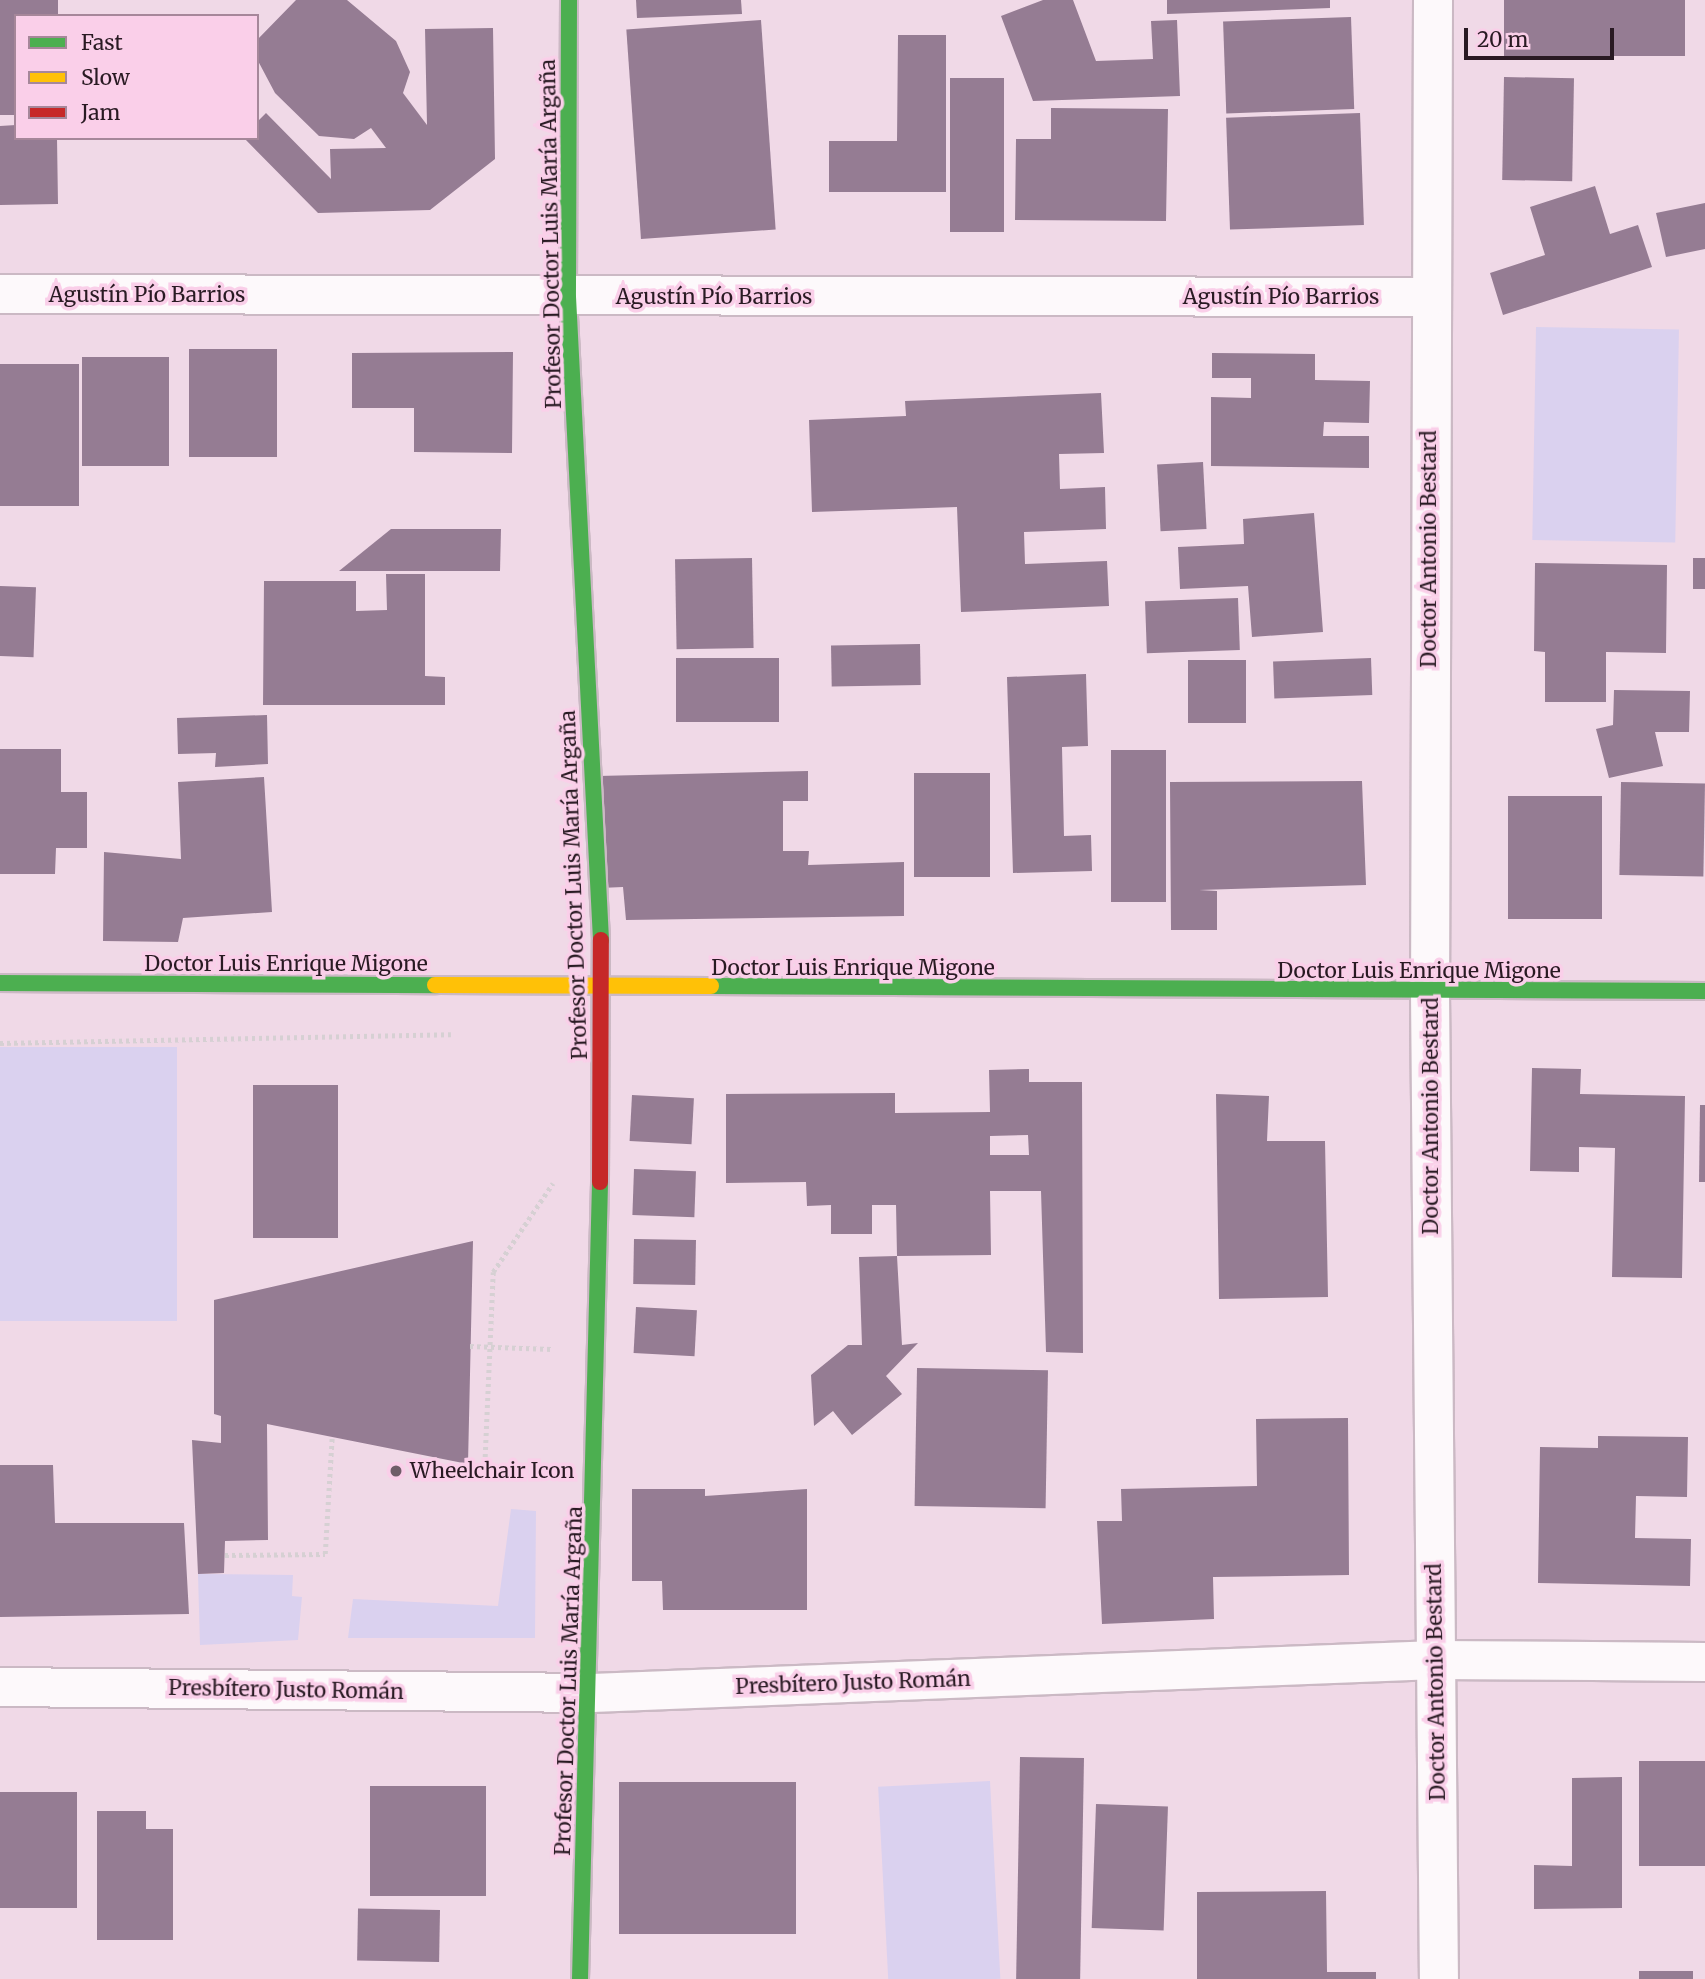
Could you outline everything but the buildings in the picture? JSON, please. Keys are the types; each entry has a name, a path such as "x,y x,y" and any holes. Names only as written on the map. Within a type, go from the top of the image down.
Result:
{"street":[{"name":"Profesor Doctor Luis María Argaña","path":"569,0 568,297 603,988 592,1693 580,1979"},
{"name":"Doctor Antonio Bestard","path":"1433,0 1429,298 1430,993 1439,1979"},
{"name":"Agustín Pío Barrios","path":"0,294 1429,298"},
{"name":"Doctor Luis Enrique Migone","path":"0,984 1430,993 1705,991"},
{"name":"Presbítero Justo Román","path":"0,1687 592,1693 1436,1660 1705,1662"}],"path":[{"path":"0,1043 466,1034"},
{"path":"484,1478 493,1272 555,1180"},
{"path":"470,1346 552,1349"},
{"path":"225,1555 325,1554 332,1437"}],"shaded area":[{"path":"1536,327 1679,329 1675,542 1532,540"},
{"path":"0,1047 177,1047 177,1321 0,1321"},
{"path":"511,1509 536,1511 535,1638 348,1638 353,1599 498,1606"},
{"path":"198,1574 293,1575 292,1596 302,1597 298,1640 200,1645"},
{"path":"990,1781 1000,1979 888,1979 878,1787"}],"traffic: fast":[{"path":"569,0 568,297 601,940"},
{"path":"0,983 435,985"},
{"path":"711,986 1705,991"},
{"path":"580,1979 600,1182"}],"traffic: slow":[{"path":"435,985 711,986"}],"traffic: jam":[{"path":"600,1182 601,940"}],"place":[{"name":"Wheelchair Icon","path":"396,1471"}]}
